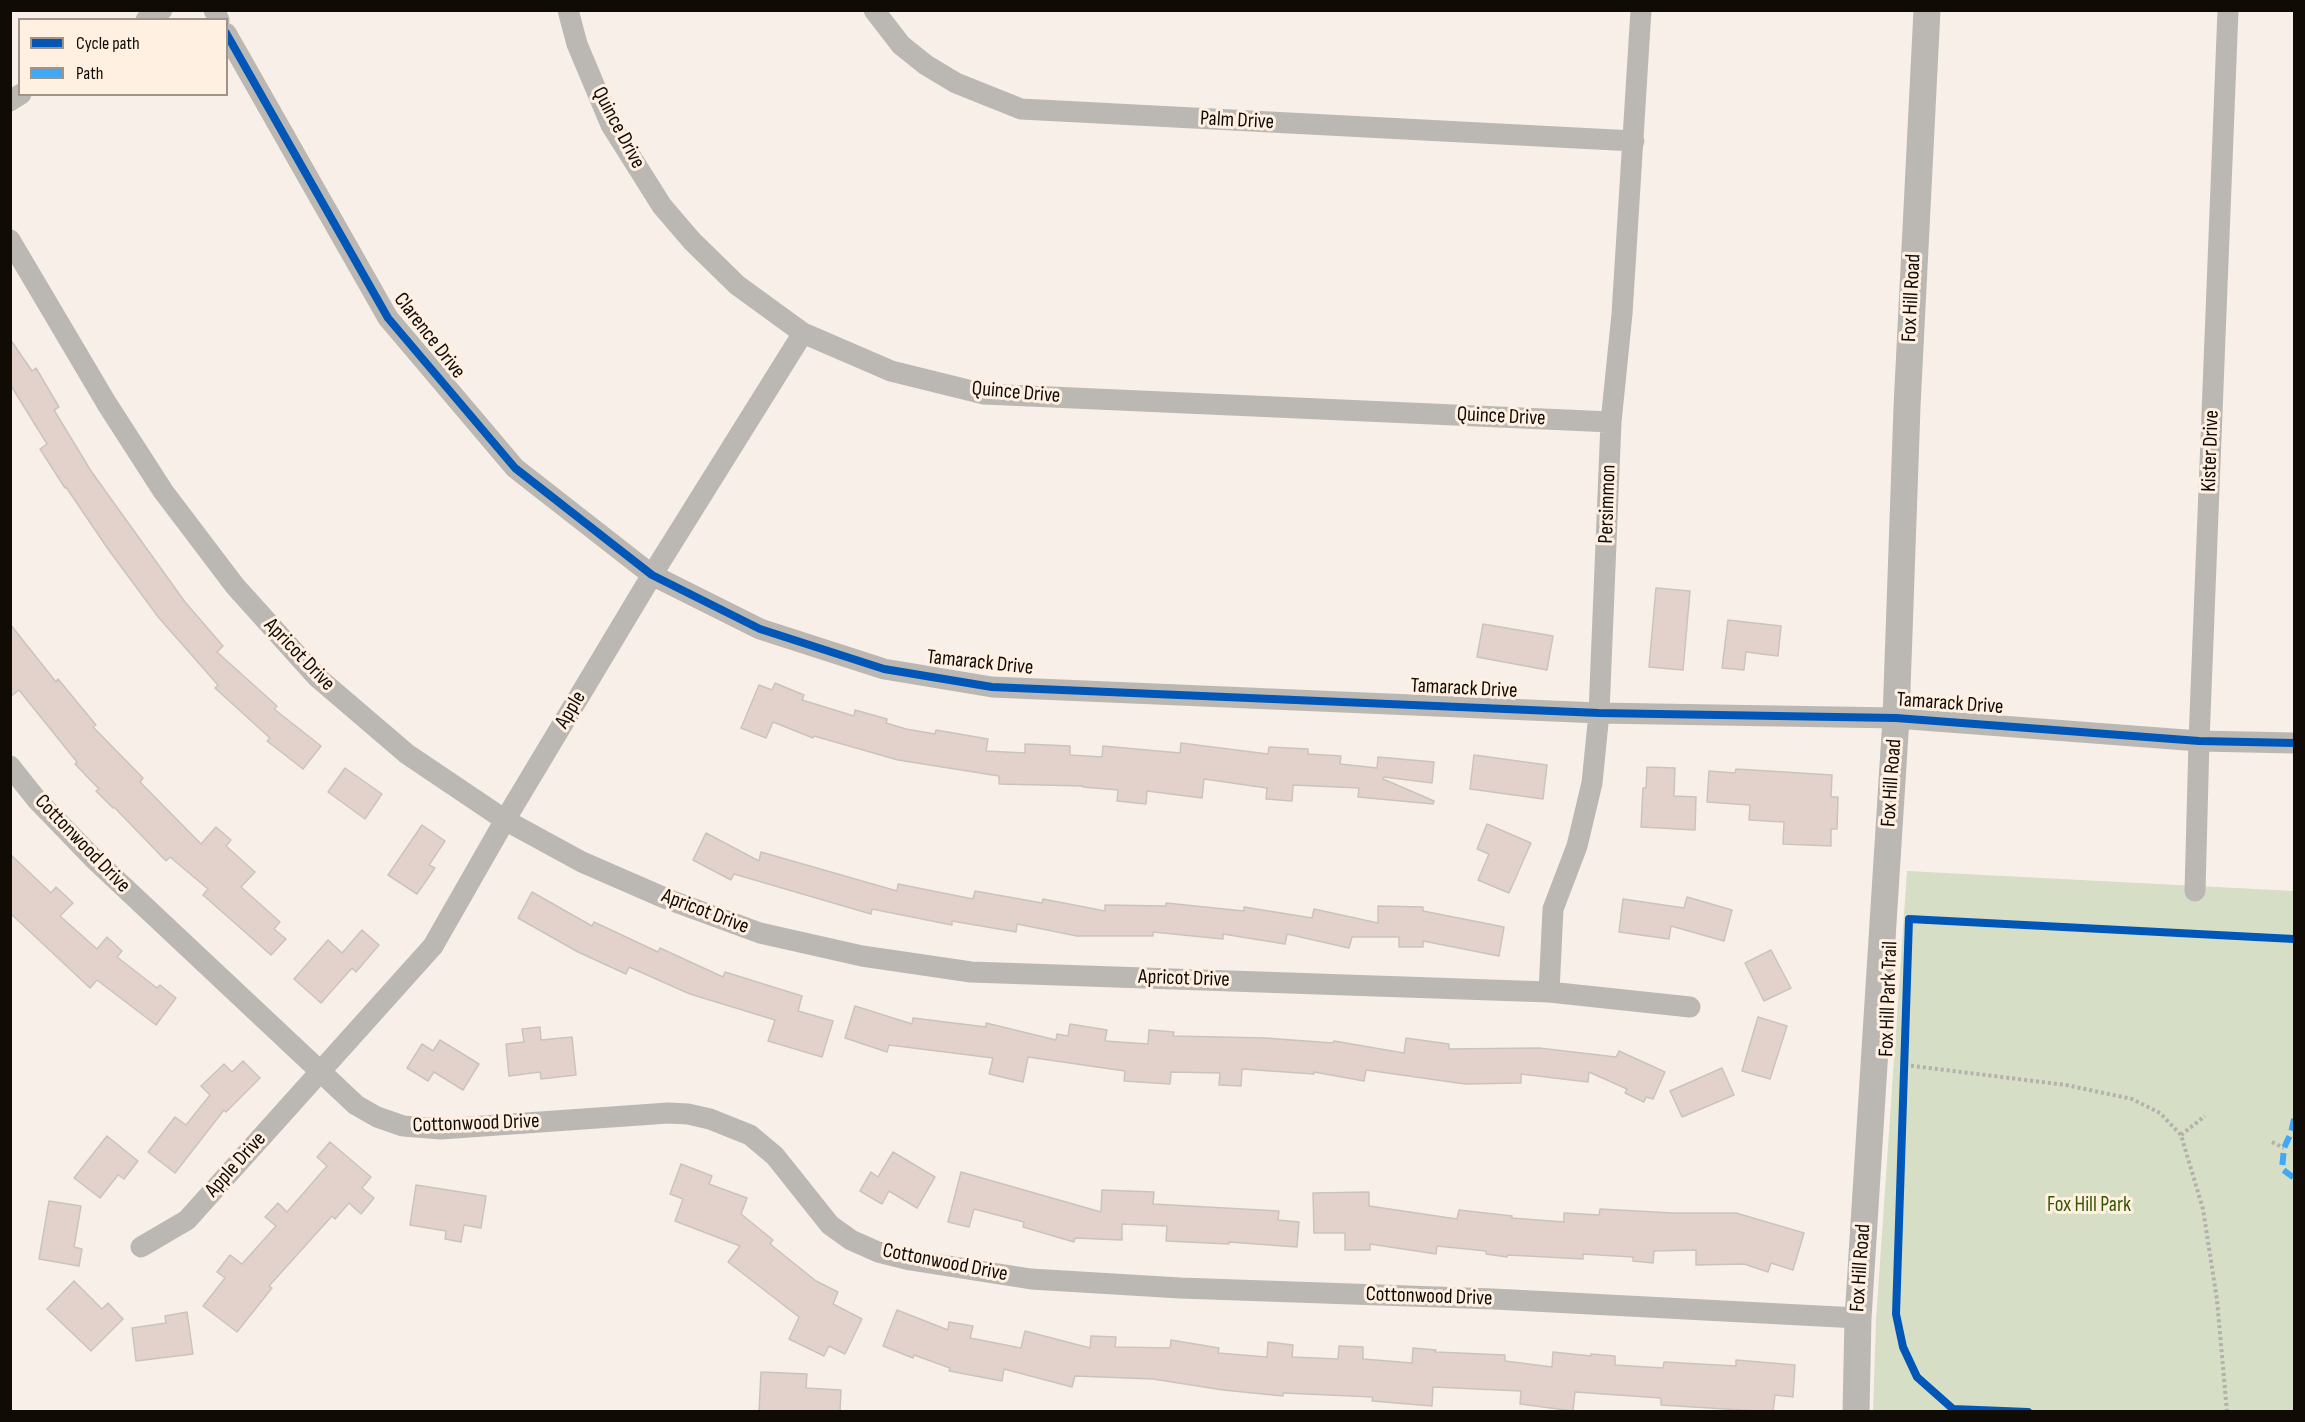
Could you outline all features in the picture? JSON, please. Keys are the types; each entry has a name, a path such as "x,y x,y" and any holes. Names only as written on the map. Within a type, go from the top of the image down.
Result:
{"street":[{"path":"149,18 162,10"},
{"name":"Quince Drive","path":"568,10 577,44 611,125 662,206 692,241 737,285 802,333 891,371 984,394 1611,422"},
{"name":"Palm Drive","path":"874,10 901,45 926,65 956,83 1021,109 1634,141"},
{"name":"Persimmon","path":"1549,992 1553,909 1577,846 1592,783 1599,713 1611,422 1634,141 1641,10"},
{"name":"Fox Hill Road","path":"1856,1412 1858,1318 1896,718 1906,407 1927,10"},
{"name":"Kister Drive","path":"2195,891 2228,10"},
{"name":"Clarence Drive","path":"228,37 388,318 515,468 652,575"},
{"name":"Apricot Drive","path":"10,240 107,404 163,491 235,586 317,677 407,754 505,820 582,862 667,898 760,933 862,956 971,972 1549,992 1690,1007"},
{"name":"Apple","path":"321,1071 433,946 505,820 652,575 802,333"},
{"name":"Tamarack Drive","path":"652,575 760,629 884,669 992,687 1599,713 1896,718 2199,741 2295,743"},
{"name":"Cottonwood Drive","path":"10,766 37,800 93,858 356,1105 377,1117 403,1126 441,1129 668,1113 688,1114 710,1119 750,1135 775,1156 830,1226 852,1240 878,1252 944,1266 1031,1279 1494,1299 1858,1318"},
{"name":"Apple Drive","path":"141,1247 187,1220 321,1071"}],"path":[{"path":"2181,1135 2205,1116"},
{"path":"2272,1142 2284,1148"}],"green space":[{"name":"Fox Hill Park","path":"1907,871 2294,891 2294,1411 1873,1412 1876,1320"}],"building":[{"path":"10,339 32,371 36,368 59,407 54,410 91,471 185,602 223,646 217,652 277,706 274,709 321,746 303,769 267,741 270,738 215,688 218,685 159,618 65,488 40,449 47,444 10,384"},
{"path":"1656,588 1690,591 1683,670 1649,667"},
{"path":"1728,620 1781,626 1778,656 1746,652 1744,670 1722,668"},
{"path":"10,624 56,682 58,679 96,725 93,727 143,778 140,782 201,844 216,827 231,840 226,846 255,872 241,887 280,922 274,929 286,939 271,955 203,895 208,889 170,857 166,861 96,791 99,789 75,764 77,762 19,690 10,697"},
{"path":"1483,624 1553,636 1547,670 1477,657"},
{"path":"775,683 804,695 802,700 854,716 855,710 887,719 886,723 906,729 935,734 936,730 988,739 986,751 1025,753 1025,744 1070,746 1070,755 1102,757 1103,746 1180,753 1181,743 1268,754 1269,747 1308,749 1308,754 1341,756 1340,764 1377,768 1378,757 1434,762 1432,783 1384,777 1383,779 1434,801 1433,804 1358,797 1359,788 1293,785 1292,801 1266,799 1267,788 1204,779 1202,798 1147,791 1146,804 1117,801 1118,790 1083,786 999,784 999,776 898,760 814,736 813,738 773,722 766,738 741,728 759,685 772,690"},
{"path":"1474,755 1547,765 1543,799 1470,789"},
{"path":"1647,767 1675,768 1674,796 1696,797 1695,830 1641,827 1643,788 1646,788"},
{"path":"345,768 382,794 365,819 328,792"},
{"path":"1736,769 1832,775 1831,797 1838,797 1837,829 1831,829 1831,846 1783,844 1784,822 1749,820 1750,805 1707,802 1709,771 1735,773"},
{"path":"1487,824 1531,843 1509,893 1478,880 1489,854 1477,849"},
{"path":"422,825 445,841 429,865 435,868 417,894 388,875"},
{"path":"706,833 759,861 761,852 897,891 898,884 973,899 975,891 1042,903 1043,899 1105,911 1105,905 1166,906 1166,903 1244,911 1244,907 1312,918 1314,909 1378,923 1378,906 1423,907 1423,911 1504,927 1499,956 1423,941 1423,947 1399,947 1399,937 1352,937 1349,948 1287,934 1285,944 1223,934 1223,939 1153,932 1153,936 1077,936 1017,924 1016,932 952,921 952,925 872,909 871,914 734,874 731,880 693,860"},
{"path":"10,854 51,893 56,887 73,903 60,916 97,949 107,937 122,951 117,957 157,988 160,985 176,998 156,1025 97,980 90,988 10,913"},
{"path":"532,892 592,926 594,922 658,952 660,948 723,977 725,972 802,996 798,1011 833,1021 822,1057 768,1041 775,1020 690,994 629,967 626,974 578,952 518,918"},
{"path":"1687,897 1732,910 1724,941 1671,926 1669,939 1619,932 1623,899 1684,908"},
{"path":"362,930 379,945 356,972 352,968 321,1003 294,979 328,940 342,953"},
{"path":"1771,950 1791,988 1764,1001 1745,963"},
{"path":"855,1006 912,1024 913,1018 986,1027 986,1023 1056,1040 1057,1034 1068,1036 1070,1024 1107,1030 1105,1041 1148,1044 1149,1030 1174,1032 1173,1036 1265,1038 1333,1043 1334,1041 1404,1053 1406,1038 1449,1044 1449,1049 1539,1048 1616,1057 1619,1051 1665,1072 1653,1099 1646,1097 1644,1102 1625,1093 1627,1089 1589,1072 1588,1082 1521,1074 1521,1083 1465,1084 1366,1070 1364,1081 1314,1072 1314,1074 1242,1069 1241,1086 1219,1085 1220,1073 1171,1072 1170,1084 1124,1081 1125,1071 1028,1057 1023,1082 989,1074 993,1058 889,1045 887,1052 845,1038"},
{"path":"1758,1017 1787,1026 1770,1079 1742,1071"},
{"path":"540,1027 541,1040 572,1037 576,1075 541,1079 540,1072 509,1076 506,1044 524,1042 522,1029"},
{"path":"440,1040 479,1064 463,1090 434,1072 428,1081 407,1068 422,1044 433,1051"},
{"path":"243,1061 260,1078 226,1112 224,1110 175,1173 148,1152 175,1117 186,1125 210,1095 201,1086 224,1064 232,1072"},
{"path":"1722,1068 1734,1095 1682,1117 1670,1091"},
{"path":"107,1136 138,1161 124,1179 118,1175 100,1198 74,1178"},
{"path":"330,1142 371,1177 362,1188 374,1198 361,1214 349,1203 335,1219 332,1216 269,1286 272,1288 237,1332 203,1306 225,1278 217,1272 230,1255 242,1264 276,1226 265,1217 278,1203 287,1212 327,1166 317,1157"},
{"path":"893,1152 935,1177 917,1208 889,1191 882,1204 860,1191 871,1172 878,1177"},
{"path":"681,1164 712,1176 709,1184 747,1198 741,1214 773,1240 770,1244 816,1281 838,1292 833,1304 862,1319 845,1354 829,1346 824,1356 789,1339 799,1317 728,1262 740,1246 675,1221 683,1199 670,1194"},
{"path":"961,1172 1101,1212 1102,1190 1154,1192 1153,1204 1279,1211 1278,1220 1299,1222 1297,1247 1229,1242 1229,1244 1166,1241 1167,1226 1122,1224 1122,1240 1075,1238 1074,1242 1023,1227 1024,1222 974,1209 969,1227 948,1222"},
{"path":"416,1185 486,1196 481,1228 464,1225 461,1242 445,1239 446,1231 410,1225"},
{"path":"1369,1192 1369,1206 1457,1219 1459,1210 1512,1216 1512,1218 1564,1222 1564,1213 1599,1215 1600,1209 1673,1213 1736,1213 1804,1233 1793,1270 1771,1263 1768,1272 1744,1264 1696,1265 1696,1250 1654,1251 1653,1263 1633,1261 1633,1257 1583,1254 1583,1259 1508,1255 1507,1257 1486,1254 1486,1251 1437,1246 1436,1254 1370,1244 1370,1250 1345,1250 1345,1233 1314,1233 1313,1193"},
{"path":"49,1201 81,1206 74,1247 82,1249 79,1266 39,1259"},
{"path":"74,1281 102,1309 108,1303 123,1319 91,1351 47,1309"},
{"path":"897,1310 948,1330 949,1322 973,1326 970,1338 1021,1348 1025,1331 1090,1348 1091,1336 1116,1337 1115,1347 1170,1348 1171,1340 1219,1348 1218,1353 1267,1357 1268,1342 1293,1345 1292,1357 1338,1359 1339,1346 1363,1347 1363,1359 1412,1363 1413,1348 1436,1350 1435,1352 1505,1355 1505,1361 1552,1367 1553,1352 1615,1356 1615,1365 1663,1368 1664,1362 1736,1366 1736,1360 1795,1365 1793,1397 1775,1395 1773,1412 1661,1405 1661,1398 1575,1392 1573,1411 1520,1404 1521,1391 1433,1387 1432,1406 1372,1401 1373,1397 1283,1393 1283,1396 1223,1390 1153,1379 1075,1376 1072,1387 1004,1369 1002,1381 949,1371 950,1368 914,1355 913,1358 883,1346"},
{"path":"187,1312 193,1354 136,1361 132,1328 166,1323 165,1316"},
{"path":"761,1372 807,1374 806,1388 841,1390 840,1412 759,1412"}],"marked path":[{"path":"2294,1119 2284,1148 2282,1169 2294,1178"}],"cycle path":[{"path":"228,37 388,318 515,468 652,575 760,629 884,669 992,687 1599,713 1896,718 2199,741 2294,743"},
{"name":"Fox Hill Park Trail","path":"2028,1412 1953,1409 1917,1377 1903,1347 1896,1314 1909,919 2294,939"}]}
